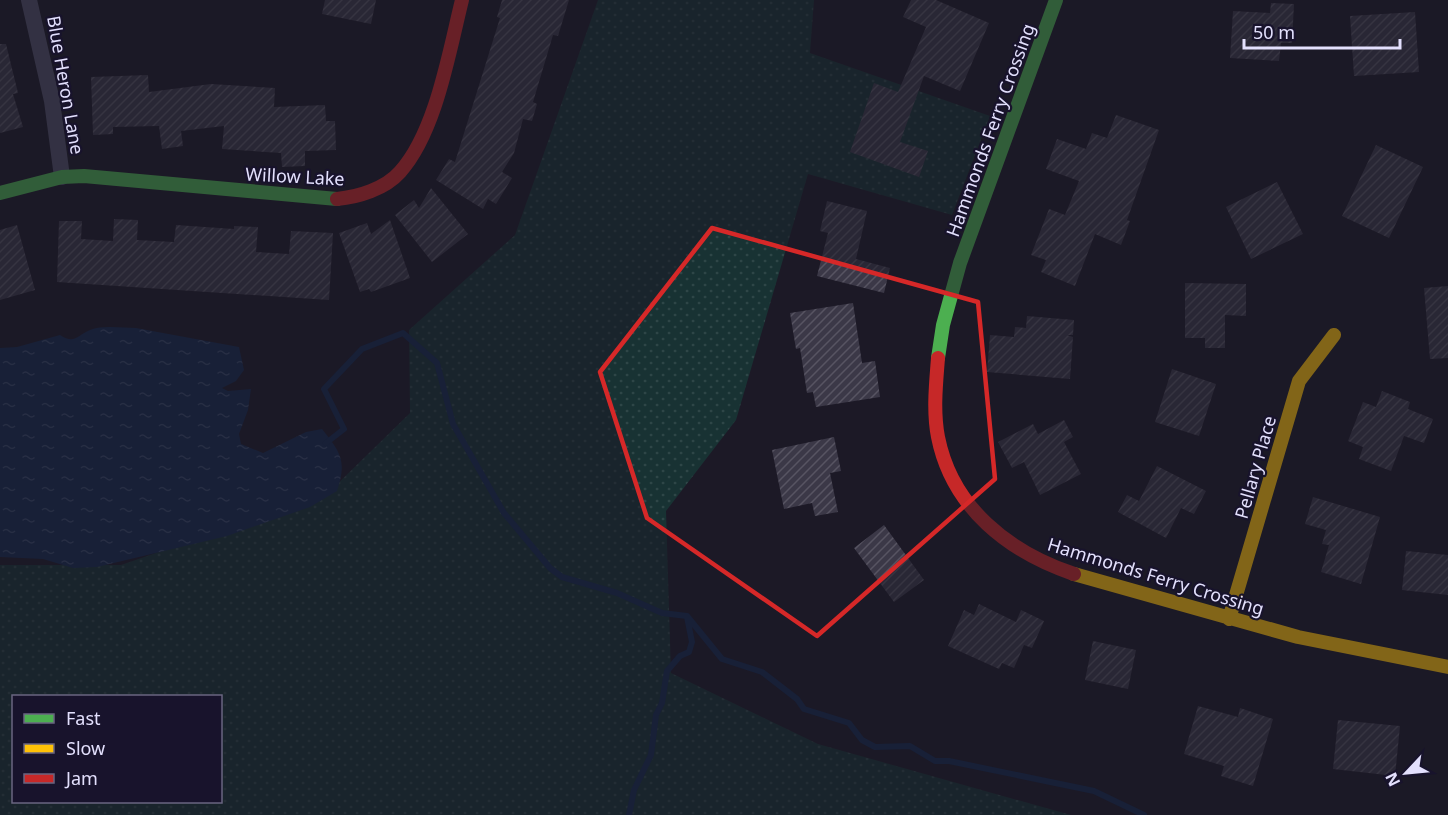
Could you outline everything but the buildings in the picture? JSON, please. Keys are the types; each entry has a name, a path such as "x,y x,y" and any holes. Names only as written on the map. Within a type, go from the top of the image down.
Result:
{"street":[{"name":"Blue Heron Lane","path":"30,0 52,101 62,177"},
{"name":"Willow Lake","path":"0,193 62,177 84,176 339,199 367,195 399,173 416,151 462,0"},
{"name":"Hammonds Ferry Crossing","path":"1056,0 950,292 943,330 936,399 936,423 941,446 969,505 1002,539 1026,555 1102,582 1229,619 1375,655 1448,667"},
{"name":"Pellary Place","path":"1229,619 1299,381 1334,335"}],"highlighted area":[{"path":"712,228 978,302 995,479 817,636 647,518 600,372"}],"green space":[{"path":"598,0 814,0 810,53 990,116 952,215 808,174 736,420 666,511 671,673 818,744 1071,815 0,815 0,565 121,565 327,494 410,413 409,330 515,235"}],"water":[{"path":"100,328 136,328 239,347 244,370 236,381 222,388 228,391 251,389 248,410 239,434 241,444 263,453 306,432 322,429 338,451 342,465 337,491 310,507 227,536 97,567 73,568 43,559 0,557 0,348 17,347 60,335 73,339 90,330"}],"waterway":[{"path":"326,443 344,429 324,389 362,349 403,333 437,363 453,424 504,513 550,568 562,577 617,593 662,613 687,616 722,659 762,672 797,699 804,709 849,723 862,740 875,747 910,746 935,761 949,761 1094,791 1144,815"},
{"path":"629,815 634,790 651,755 656,715 662,703 667,671 680,656 689,652 692,642 687,617"}],"traffic: fast":[{"path":"938,358 943,325 960,263 1056,0"},
{"path":"0,193 62,177 84,176 337,199"}],"traffic: slow":[{"path":"1229,619 1299,381 1334,335"},
{"path":"1074,574 1298,637 1448,667"}],"traffic: jam":[{"path":"337,199 362,194 387,183 400,172 412,155 423,136 440,90 462,0"},
{"path":"938,358 935,398 936,427 945,462 956,485 970,506 1006,540 1050,565 1074,574"}]}
